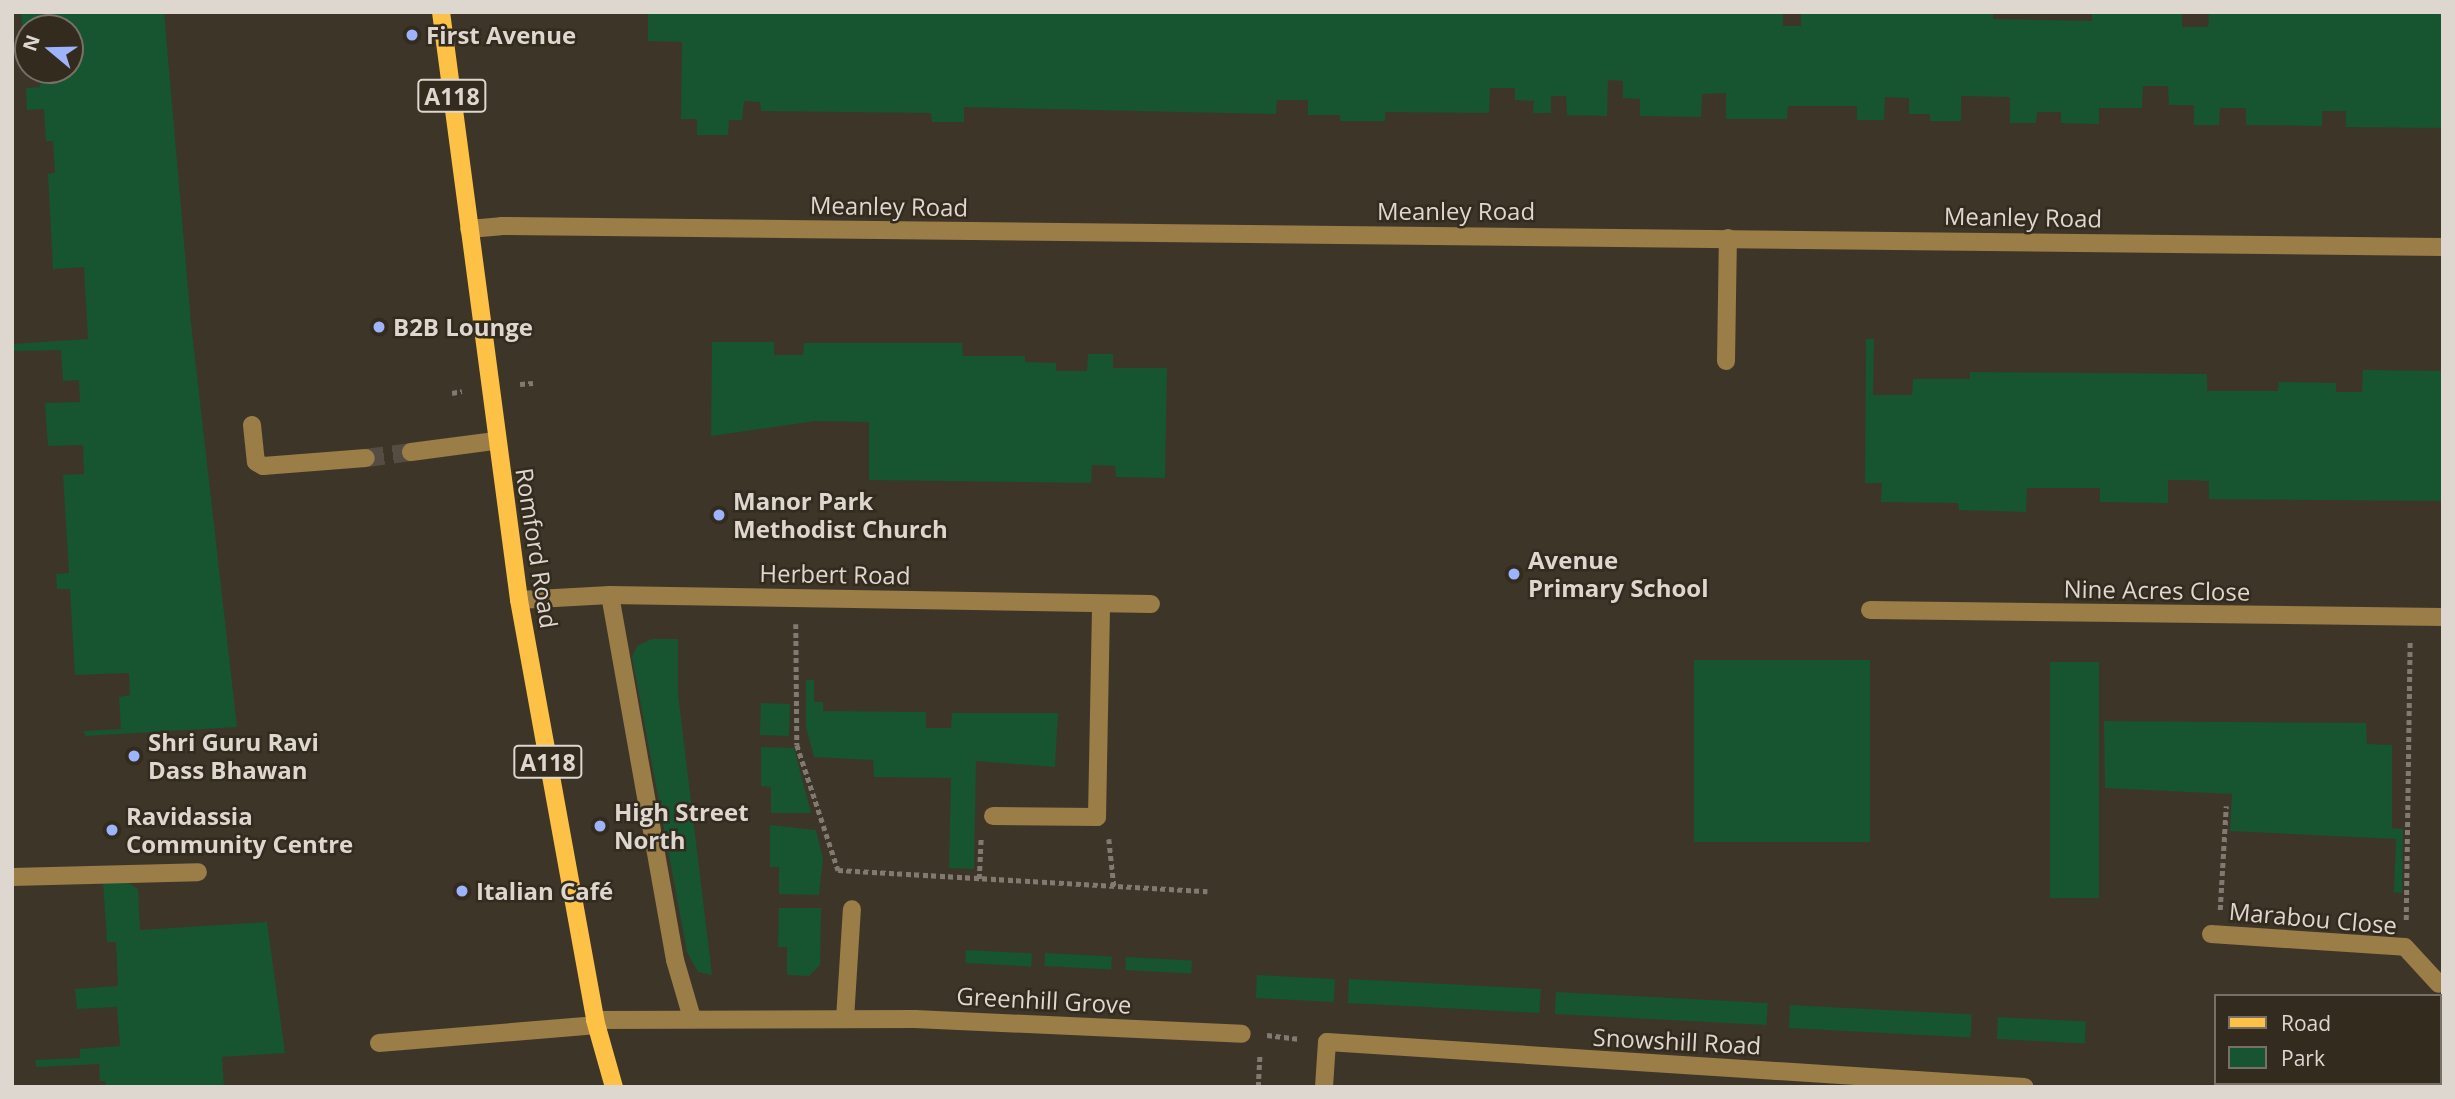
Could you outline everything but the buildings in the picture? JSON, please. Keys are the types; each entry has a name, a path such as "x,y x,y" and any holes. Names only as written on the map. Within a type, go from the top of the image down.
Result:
{"main road":[{"name":"Romford Road","path":"441,12 495,441 519,600 596,1022 614,1087"}],"street":[{"name":"Meanley Road","path":"469,229 501,226 2443,247"},
{"path":"1726,361 1728,238"},
{"path":"252,425 256,462 263,466 366,458"},
{"path":"411,452 495,441"},
{"path":"610,595 675,960 692,1018"},
{"name":"Herbert Road","path":"519,600 610,595 1151,604"},
{"path":"993,816 1097,817 1101,604"},
{"name":"Nine Acres Close","path":"1870,610 2443,617"},
{"path":"12,877 198,872"},
{"path":"845,1019 852,908"},
{"name":"Marabou Close","path":"2215,935 2404,947 2437,986"},
{"name":"Greenhill Grove","path":"379,1043 596,1022 692,1018 845,1019 1242,1034"},
{"path":"1324,1087 1327,1042"},
{"name":"Snowshill Road","path":"1327,1042 1824,1081 2025,1087"}],"path":[{"path":"520,384 533,383"},
{"path":"452,393 462,391"},
{"path":"796,597 797,746 838,870 1208,891"},
{"path":"2404,947 2411,616"},
{"path":"2215,935 2226,806"},
{"path":"1097,817 1111,842 1114,886"},
{"path":"1258,1087 1261,1034 1327,1042"}],"green space":[{"path":"164,12 191,323 237,727 85,736 84,731 121,729 119,697 130,695 129,673 75,675 70,589 57,589 56,574 69,573 63,475 84,474 83,445 48,446 45,403 80,402 79,380 63,381 61,350 12,351 12,344 88,339 84,267 53,269 48,174 55,173 53,141 46,141 44,109 27,110 26,88 40,87 40,84 84,84 84,14 21,13"},
{"path":"648,12 1783,12 1783,26 1801,26 1801,12 1993,12 1993,19 2092,21 2092,12 2182,12 2182,27 2208,27 2209,12 2443,12 2443,128 2346,127 2346,111 2322,111 2322,126 2246,125 2246,108 2220,108 2219,125 2194,125 2194,105 2169,105 2168,86 2143,86 2142,108 2099,108 2099,124 2061,123 2061,112 2037,112 2036,123 2010,123 2010,97 1961,96 1961,121 1930,121 1930,114 1909,114 1909,98 1885,97 1884,120 1857,120 1857,106 1788,106 1787,119 1726,119 1726,93 1702,94 1701,117 1640,116 1640,99 1623,98 1623,81 1608,80 1607,116 1567,115 1566,96 1551,96 1551,113 1533,113 1534,101 1515,100 1515,88 1490,88 1489,113 1385,112 1385,121 1340,121 1340,115 1308,115 1308,100 1277,100 1276,114 964,107 964,122 932,122 931,113 761,111 760,102 744,101 742,120 729,120 728,135 697,135 697,119 681,119 682,42 648,41"},
{"path":"1866,339 1874,339 1873,395 1912,395 1913,379 1970,379 1970,372 2207,374 2207,391 2278,391 2279,382 2336,383 2336,392 2362,392 2363,370 2443,371 2443,501 2209,499 2209,481 2168,480 2168,503 2100,502 2100,488 2027,488 2026,512 1959,510 1958,503 1881,502 1882,483 1865,483"},
{"path":"712,342 774,342 774,355 803,355 804,343 962,343 963,356 1025,356 1025,362 1056,363 1056,371 1087,371 1088,354 1113,354 1113,368 1167,368 1165,478 1116,477 1115,466 1092,465 1091,483 869,480 869,422 815,421 711,436"},
{"path":"652,639 678,639 678,694 712,975 698,972 687,952 632,657 637,646"},
{"path":"1694,660 1870,660 1870,842 1694,842"},
{"path":"2050,662 2099,662 2099,898 2050,898"},
{"path":"806,680 814,680 814,702 823,702 823,711 926,712 926,728 951,728 952,713 1058,713 1055,767 976,761 974,869 949,868 951,778 874,777 873,760 814,757 806,727"},
{"path":"761,703 790,704 789,736 760,735"},
{"path":"2104,721 2366,723 2367,744 2392,745 2392,828 2403,829 2402,893 2394,892 2396,839 2230,831 2232,794 2105,788"},
{"path":"761,747 794,748 811,813 771,813 771,787 761,786"},
{"path":"770,825 816,830 823,858 819,895 779,894 779,867 770,867"},
{"path":"103,881 125,881 138,889 140,930 267,922 285,1053 222,1057 224,1087 106,1087 105,1081 100,1081 99,1064 36,1067 35,1060 80,1058 80,1049 120,1046 117,1007 77,1009 75,989 118,986 116,942 107,942"},
{"path":"779,908 821,908 820,965 809,976 787,975 787,947 778,947"},
{"path":"966,950 1032,953 1031,966 965,963"},
{"path":"1045,953 1112,957 1111,969 1044,966"},
{"path":"1126,957 1192,960 1191,973 1125,970"},
{"path":"1257,975 1335,979 1334,1002 1256,998"},
{"path":"1349,979 1541,989 1539,1013 1348,1003"},
{"path":"1556,992 1768,1003 1767,1025 1555,1014"},
{"path":"1790,1005 1972,1015 1971,1037 1789,1028"},
{"path":"1998,1017 2086,1022 2085,1044 1997,1039"}],"tunnel":[{"path":"366,458 411,452"}],"place":[{"name":"First Avenue","path":"412,35"},
{"name":"B2B Lounge","path":"379,327"},
{"name":"Manor Park Methodist Church","path":"719,515"},
{"name":"Avenue Primary School","path":"1514,574"},
{"name":"Shri Guru Ravi Dass Bhawan","path":"134,756"},
{"name":"High Street North","path":"600,826"},
{"name":"Ravidassia Community Centre","path":"112,830"},
{"name":"Italian Café","path":"462,891"}]}
